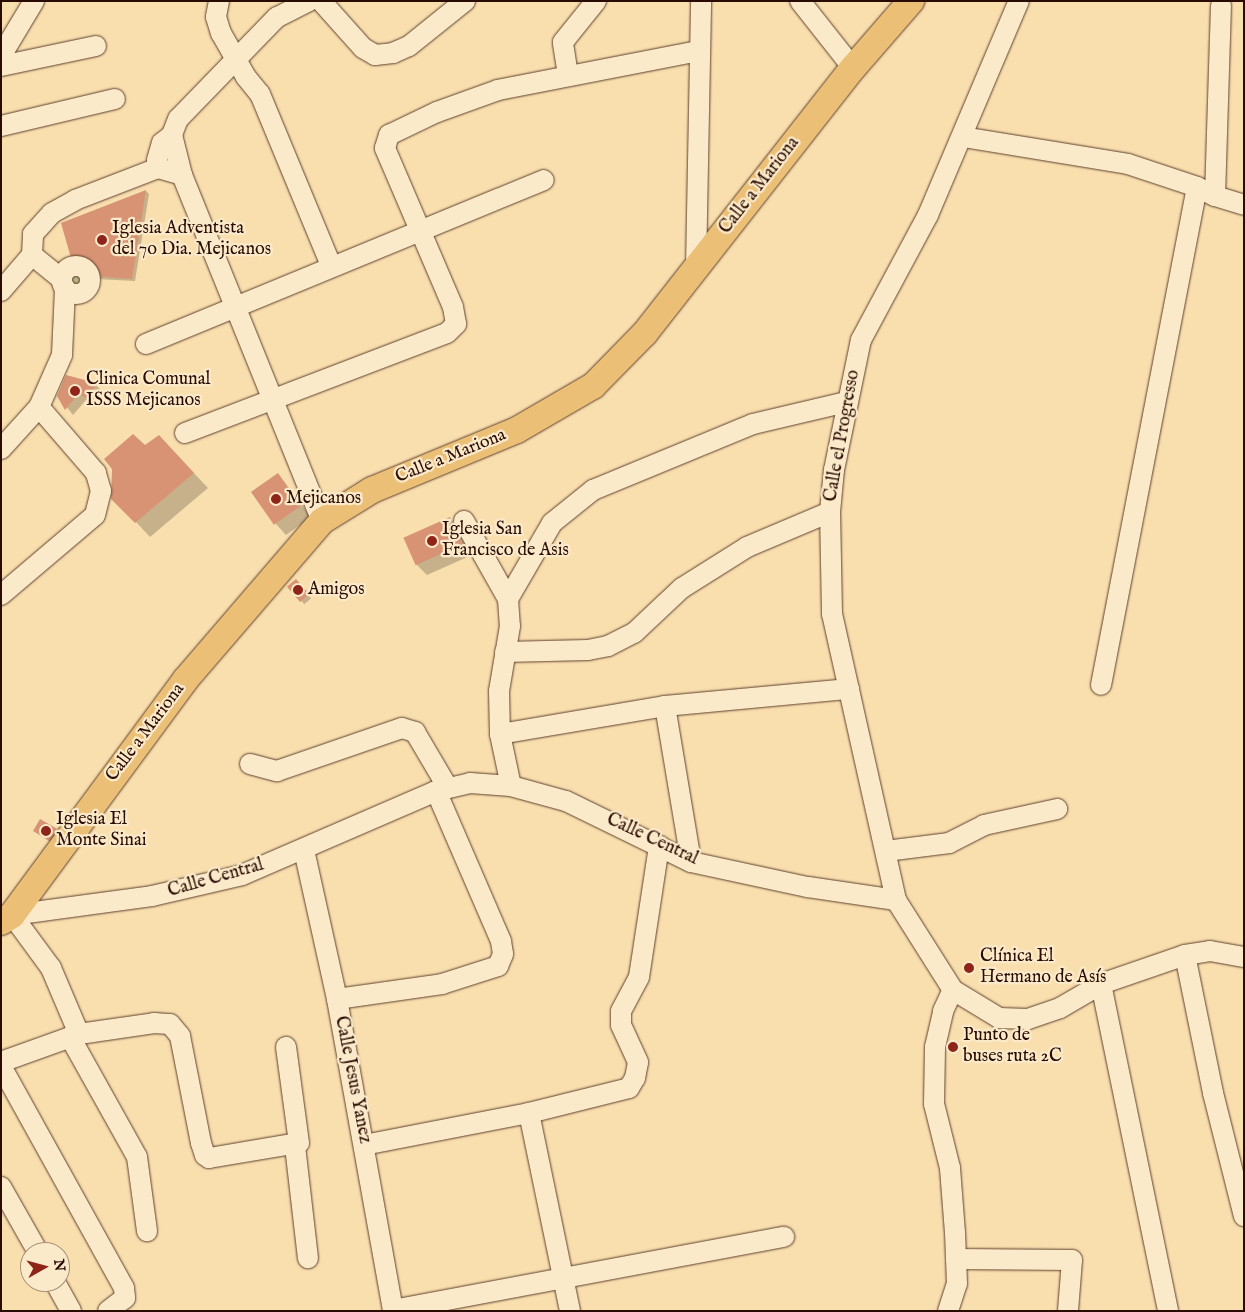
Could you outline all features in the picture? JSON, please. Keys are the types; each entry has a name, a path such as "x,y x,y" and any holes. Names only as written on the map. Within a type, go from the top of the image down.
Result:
{"main road":[{"name":"Calle a Mariona","path":"7,919 186,679 322,521 372,490 517,430 593,386 645,333 852,68 911,1"}],"street":[{"path":"1,56 34,1"},
{"path":"219,1 216,17 236,60 260,94 331,265"},
{"path":"158,168 156,160 162,143 172,135 178,118 277,17 309,1"},
{"path":"321,1 363,48 375,54 393,54 409,46 465,1"},
{"path":"568,75 563,42 596,1"},
{"path":"696,267 698,51 701,1"},
{"path":"800,1 852,68"},
{"name":"Calle el Progresso","path":"896,900 832,614 830,512 834,470 846,402 861,340 928,215 963,137 1019,1"},
{"path":"1215,196 1220,6"},
{"path":"1,66 96,46"},
{"path":"185,433 447,333 456,324 454,307 418,230 385,148 389,135 437,112 498,90 698,51"},
{"path":"1,126 115,99"},
{"path":"172,135 182,175 322,521"},
{"path":"963,137 1128,164 1197,186 1215,196 1244,205"},
{"path":"1,291 32,255 33,234 52,213 75,200 158,168 182,175"},
{"path":"146,344 331,265 544,180"},
{"path":"1101,685 1197,186"},
{"path":"1,449 39,408 62,354 64,284 32,255"},
{"path":"508,599 552,523 592,490 752,424 846,402"},
{"path":"1,595 95,515 101,491 96,473 39,408"},
{"path":"505,652 588,650 608,646 634,633 682,588 747,547 830,512"},
{"path":"464,521 508,599 510,626 500,691 500,734 511,786"},
{"path":"500,734 665,706 850,690"},
{"path":"665,706 691,862"},
{"path":"250,764 278,771 402,728 415,732 442,790 501,941 503,954 498,966 442,984 337,999"},
{"name":"Calle Central","path":"7,919 152,896 242,875 442,790 470,784 511,786 566,801 691,862 808,886 896,900"},
{"path":"886,851 949,843 984,825 1057,809"},
{"path":"364,1145 529,1113 629,1088 636,1078 638,1062 621,1025 621,1011 639,977 659,846"},
{"name":"Calle Jesus Yanez","path":"304,850 337,999 393,1310"},
{"path":"896,900 953,990 999,1018 1028,1019 1060,1008 1101,984 1185,955 1210,951 1244,957"},
{"path":"7,919 51,968 74,1035 136,1157 147,1232"},
{"path":"1185,955 1213,1093 1244,1216"},
{"path":"1101,984 1168,1311"},
{"path":"948,1311 957,1284 950,1168 934,1104 935,1047 943,1011 953,990"},
{"path":"1,1062 74,1035 130,1026 170,1024 180,1036 205,1155 209,1158 295,1146 299,1143 286,1047"},
{"path":"1,1066 124,1288 124,1298 110,1310"},
{"path":"529,1113 570,1311"},
{"path":"295,1146 308,1258"},
{"path":"1,1187 32,1242"},
{"path":"393,1310 563,1276 784,1237"},
{"path":"956,1259 1072,1260 1068,1311"},
{"path":"61,1292 71,1311"}],"green space":[{"path":"79,270 87,275 88,279 83,287 79,288 71,283 70,279 75,271"}],"building":[{"name":"Iglesia Adventista del 7o Dia. Mejicanos","path":"146,190 132,279 92,276 71,258 61,223"},
{"name":"Clinica Comunal ISSS Mejicanos","path":"66,375 96,383 89,399 78,394 65,410 57,396"},
{"path":"133,434 145,445 159,435 194,473 135,523 111,499 112,469 104,459"},
{"name":"Mejicanos","path":"278,473 301,506 274,525 251,492"},
{"name":"Iglesia San Francisco de Asis","path":"450,517 462,544 416,565 403,538"},
{"name":"Amigos","path":"296,579 309,594 300,602 287,587"},
{"name":"Iglesia El Monte Sinai","path":"40,819 57,829 50,841 33,831"}],"place":[{"name":"Iglesia Adventista del 7o Dia. Mejicanos","path":"102,240"},
{"name":"Clinica Comunal ISSS Mejicanos","path":"75,391"},
{"name":"Mejicanos","path":"276,499"},
{"name":"Iglesia San Francisco de Asis","path":"432,541"},
{"name":"Amigos","path":"298,590"},
{"name":"Iglesia El Monte Sinai","path":"46,831"},
{"name":"Clínica El Hermano de Asís","path":"969,968"},
{"name":"Punto de buses ruta 2C","path":"953,1047"}]}
